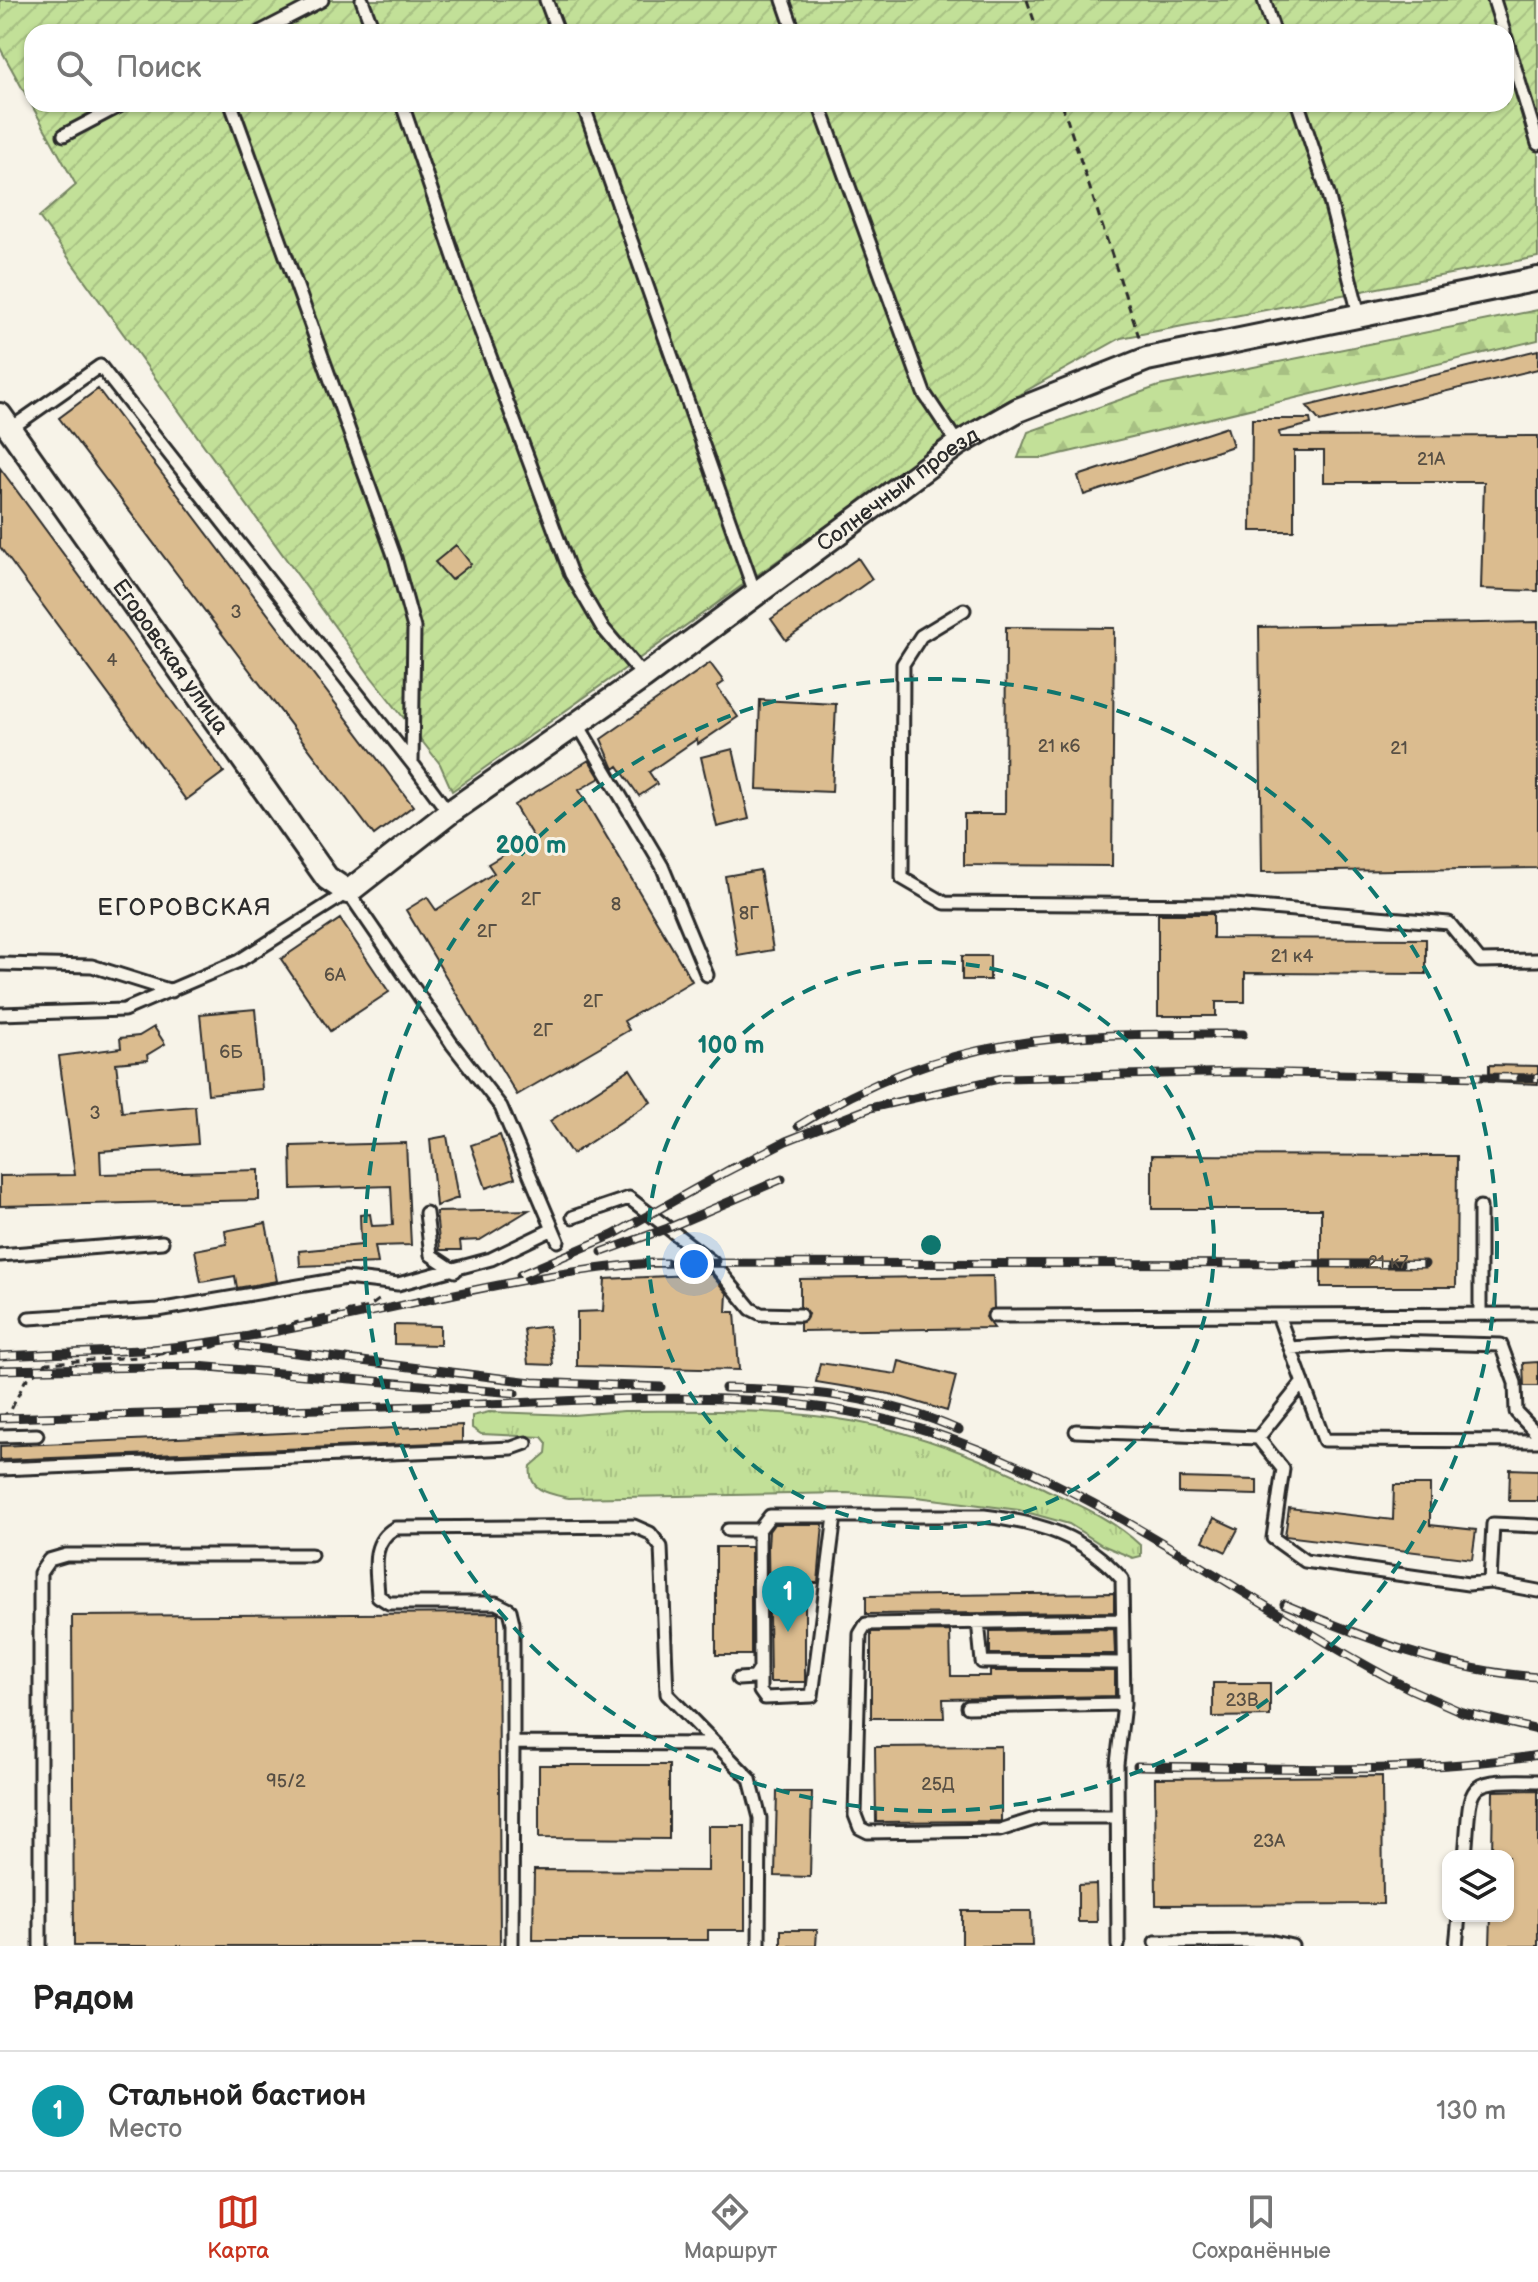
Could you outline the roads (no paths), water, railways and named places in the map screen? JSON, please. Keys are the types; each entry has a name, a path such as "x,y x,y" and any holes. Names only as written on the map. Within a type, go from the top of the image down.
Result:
{"street":[{"name":"Солнечный проезд","path":"348,892 449,813 644,677 958,444 1018,410 1147,359 1538,279"},
{"name":"Егоровская улица","path":"5,422 327,878 348,892"}],"lane":[{"path":"276,24 322,0"},
{"path":"362,0 371,24"},
{"path":"546,0 555,24"},
{"path":"783,0 791,24"},
{"path":"1264,0 1272,24"},
{"path":"1494,0 1502,24"},
{"path":"1514,64 1538,144"},
{"path":"64,135 108,112"},
{"path":"234,112 287,252 403,586 414,628 412,763"},
{"path":"405,112 462,281 571,574 602,627 644,677"},
{"path":"586,112 755,593"},
{"path":"822,112 924,393 958,444"},
{"path":"1301,112 1328,194 1359,314"},
{"path":"5,422 100,366 449,813"},
{"path":"964,610 921,636 903,664 902,878 945,903 1234,905 1449,923 1480,961 1538,960"},
{"path":"577,723 662,866 707,975"},
{"path":"0,1014 124,1010 173,992 239,961 348,892 452,1044 501,1107 558,1241"},
{"path":"0,964 92,966 173,992"},
{"path":"573,1217 629,1198 712,1262 751,1309 761,1314 800,1315"},
{"path":"1480,1207 1480,1314"},
{"path":"426,1213 431,1255 455,1271"},
{"path":"29,1318 158,1310 346,1278 398,1284 491,1259 553,1229"},
{"path":"0,1255 162,1242"},
{"path":"994,1316 1538,1314"},
{"path":"1278,1315 1324,1440 1538,1438"},
{"path":"1290,1348 1389,1342 1501,1345 1515,1383 1516,1412 1538,1438"},
{"path":"1258,1438 1303,1382"},
{"path":"1076,1431 1258,1438 1283,1469 1273,1538 1305,1561 1468,1584 1490,1582 1538,1591"},
{"path":"0,1436 37,1435"},
{"path":"0,1469 512,1448 526,1443"},
{"path":"835,1516 812,1696 765,1698 760,1691 759,1530 760,1523 770,1516 835,1516 984,1516 1017,1521 1065,1535 1099,1554 1122,1579 1124,1704 1118,1738 1118,1946"},
{"path":"1490,1582 1493,1524 1538,1526"},
{"path":"512,1946 513,1623 510,1610 496,1603 389,1603 378,1596 376,1548 382,1535 395,1528 634,1526 650,1533 661,1547 667,1694 750,1779 760,1818 759,1946"},
{"path":"728,1530 759,1530"},
{"path":"40,1946 40,1573 49,1560 66,1555 311,1555"},
{"path":"1117,1817 1041,1817 1000,1830 868,1832 860,1828 855,1815 862,1629 873,1622 1122,1620"},
{"path":"978,1621 982,1662 1123,1663"},
{"path":"738,1679 754,1678 760,1669"},
{"path":"968,1707 1124,1704"},
{"path":"513,1743 715,1744"},
{"path":"1466,1850 1472,1792 1480,1783 1492,1780 1538,1781"},
{"path":"1456,1946 1458,1922"},
{"path":"1155,1942 1269,1941 1292,1946"}],"railway":[{"path":"798,1126 854,1094 908,1071 960,1055 1013,1044 1122,1035 1243,1034"},
{"path":"724,1173 786,1141 870,1108 1003,1078 1240,1072 1538,1078"},
{"path":"520,1275 613,1235 734,1167"},
{"path":"602,1252 668,1228 782,1179"},
{"path":"152,1349 278,1331 526,1280 651,1263 1425,1264"},
{"path":"240,1346 532,1382 661,1387"},
{"path":"0,1356 164,1349"},
{"path":"0,1370 197,1366 515,1393"},
{"path":"725,1388 785,1390 874,1402 959,1430"},
{"path":"0,1418 654,1398 767,1401 879,1418 934,1433 998,1457 1060,1486 1412,1690 1462,1712 1538,1730"},
{"path":"1284,1604 1408,1651 1472,1668 1538,1677"},
{"path":"1137,1766 1388,1768 1488,1762 1538,1755"}],"place":[{"name":"Стальной бастион","path":"788,1632"}],"district":[{"name":"ЕГОРОВСКАЯ","path":"185,907"}]}
